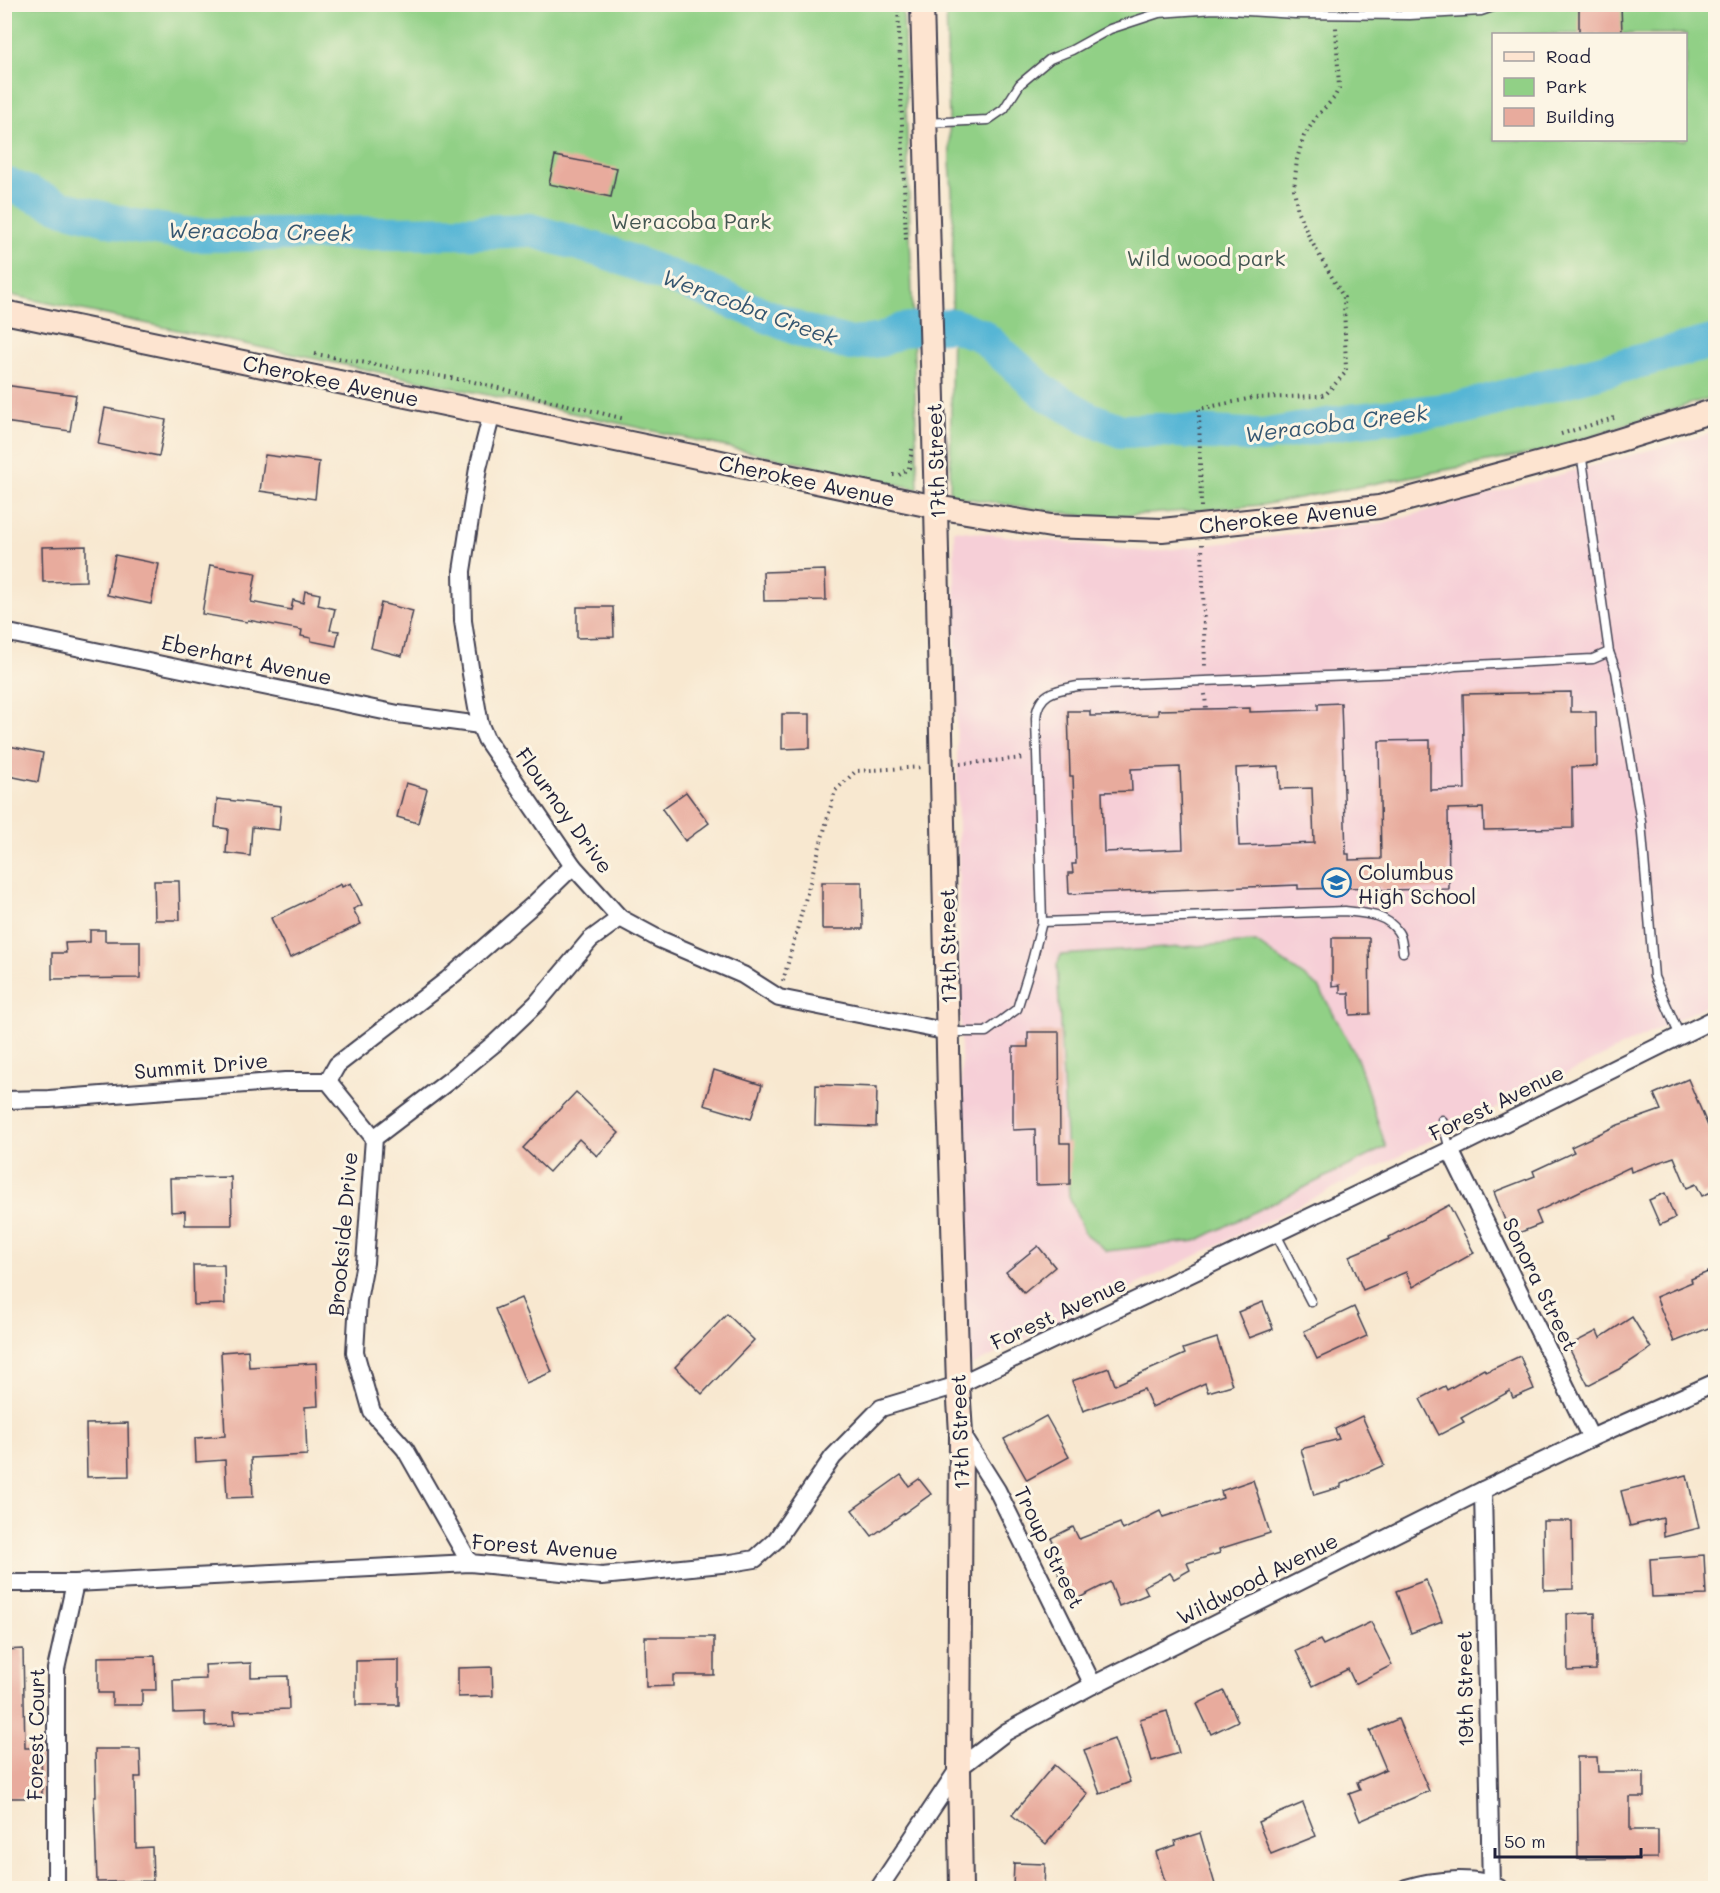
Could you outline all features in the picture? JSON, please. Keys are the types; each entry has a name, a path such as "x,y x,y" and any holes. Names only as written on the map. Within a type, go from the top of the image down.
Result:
{"street":[{"name":"17th Street","path":"922,4 943,765 949,1094 961,1433 959,1768 961,1888"},
{"name":"Cherokee Avenue","path":"4,312 936,507 1051,526 1162,530 1379,507 1581,452 1716,410"},
{"name":"Flournoy Drive","path":"492,413 478,468 462,571 463,621 480,725 486,739 573,866 620,918 659,939 743,975 779,998 949,1032"},
{"name":"Eberhart Avenue","path":"4,632 398,714 480,725"},
{"path":"374,1138 328,1081 337,1065 447,980 534,904 573,866"},
{"name":"Brookside Drive","path":"470,1563 405,1449 372,1412 355,1352 358,1300 365,1263 374,1138 495,1043 537,1003 590,939 620,918"},
{"name":"Forest Avenue","path":"4,1583 75,1583 470,1563 602,1576 731,1563 755,1558 776,1540 833,1456 881,1408 958,1385 1450,1150 1716,1018"},
{"name":"Summit Drive","path":"4,1100 49,1099 285,1081 328,1081"},
{"name":"Sonora Street","path":"1450,1150 1591,1438"},
{"name":"Wildwood Avenue","path":"879,1888 959,1768 1006,1732 1093,1684 1484,1490 1591,1438 1716,1382"},
{"name":"Troup Street","path":"961,1433 997,1490 1093,1684"},
{"name":"19th Street","path":"1484,1490 1494,1887"},
{"name":"Forest Court","path":"56,1888 57,1669 75,1583"},
{"path":"1406,1888 1419,1884 1455,1881 1494,1887"}],"lane":[{"path":"925,123 988,120 1004,109 1020,84 1050,59 1110,29 1159,13 1214,9 1335,15 1410,15 1481,11 1502,4"},
{"path":"1581,452 1609,652 1616,671 1641,822 1654,977 1680,1036"},
{"path":"949,1032 986,1032 1017,1009 1042,922 1037,705 1046,696 1060,689 1078,686 1428,672 1455,666 1593,658 1609,652"},
{"path":"1042,922 1345,911 1386,919 1399,933 1403,952"},
{"path":"1442,1120 1450,1150"},
{"path":"1276,1234 1311,1302"}],"path":[{"path":"898,4 906,252"},
{"path":"1200,447 1199,409 1252,398 1326,394 1346,372 1344,298 1310,239 1298,212 1294,189 1297,159 1304,136 1317,116 1334,98 1339,88 1335,15"},
{"path":"312,353 474,382 636,421"},
{"path":"1556,435 1624,415"},
{"path":"890,476 899,475 909,468 913,444"},
{"path":"1190,509 1212,509"},
{"path":"1202,565 1204,647"},
{"path":"1205,698 1206,709"},
{"path":"779,998 835,791 856,771 1037,757"}],"shaded area":[{"name":"Columbus High School","path":"1715,432 1716,660 1709,663 1716,680 1715,1001 965,1369 954,530 1149,552 1383,523"}],"green space":[{"name":"Weracoba Park","path":"5,5 903,5 918,489 526,403 5,294"},
{"name":"Wild wood park","path":"946,5 1715,5 1715,396 1545,451 1262,505 1097,518 950,496 953,208"},
{"path":"1256,942 1319,987 1357,1058 1386,1147 1196,1241 1107,1251 1085,1234 1069,1197 1057,965 1061,955"}],"building":[{"path":"1579,4 1621,4 1622,33 1579,33"},
{"path":"555,156 617,168 611,197 549,184"},
{"path":"4,385 76,395 70,431 4,422"},
{"path":"105,408 166,420 159,456 98,444"},
{"path":"265,455 319,462 315,499 260,491"},
{"path":"86,546 86,581 43,582 42,547"},
{"path":"115,555 159,564 151,604 107,595"},
{"path":"210,565 256,573 251,602 291,610 293,600 303,603 305,591 320,594 318,605 335,609 330,630 339,631 336,646 311,641 311,638 301,636 302,630 202,614"},
{"path":"825,570 826,600 764,601 763,572"},
{"path":"381,603 413,611 402,656 371,648"},
{"path":"577,607 613,607 614,637 577,638"},
{"path":"1571,692 1571,712 1596,712 1597,766 1572,767 1573,828 1484,830 1483,808 1448,809 1449,889 1381,890 1381,887 1298,889 1298,885 1069,894 1068,873 1073,873 1072,864 1076,864 1068,711 1090,711 1090,716 1158,715 1158,710 1250,708 1250,712 1318,710 1318,704 1341,703 1346,854 1349,854 1349,860 1381,859 1379,741 1430,740 1430,790 1465,789 1463,694","holes":["1279,766 1280,789 1312,788 1314,843 1239,846 1236,768","1180,767 1183,849 1104,852 1102,792 1132,791 1131,769"]},
{"path":"782,714 810,714 810,748 782,749"},
{"path":"4,745 43,753 38,782 4,775"},
{"path":"406,783 427,789 418,823 397,817"},
{"path":"686,792 709,823 685,841 662,809"},
{"path":"217,799 281,806 279,830 252,827 250,856 226,853 228,829 215,827"},
{"path":"154,881 179,881 180,920 155,920"},
{"path":"822,882 862,882 863,929 822,929"},
{"path":"351,883 362,905 353,909 361,924 290,958 271,918 341,884 342,887"},
{"path":"90,930 105,930 105,941 140,941 140,978 52,979 52,953 66,953 65,943 90,942"},
{"path":"1332,938 1369,938 1370,1014 1350,1015 1349,993 1340,993 1340,985 1332,986"},
{"path":"1028,1032 1059,1032 1060,1143 1070,1143 1070,1184 1036,1185 1035,1129 1013,1130 1013,1047 1028,1047"},
{"path":"714,1070 762,1085 751,1119 704,1105"},
{"path":"1688,1079 1716,1145 1716,1190 1702,1196 1696,1184 1687,1188 1674,1157 1631,1172 1630,1167 1536,1212 1541,1224 1511,1236 1494,1192 1535,1176 1533,1171 1574,1152 1571,1147 1618,1125 1661,1110 1654,1094"},
{"path":"816,1085 877,1087 876,1127 815,1125"},
{"path":"576,1092 619,1133 597,1156 579,1139 549,1172 523,1148"},
{"path":"231,1177 232,1225 185,1225 185,1211 171,1212 170,1178"},
{"path":"1665,1193 1675,1218 1660,1225 1649,1200"},
{"path":"1449,1205 1474,1253 1413,1287 1406,1272 1363,1290 1349,1256 1390,1239 1389,1237"},
{"path":"1038,1246 1055,1267 1024,1293 1006,1272"},
{"path":"193,1265 224,1265 225,1304 194,1305"},
{"path":"1708,1272 1716,1291 1716,1325 1674,1342 1656,1297 1692,1282 1691,1279"},
{"path":"521,1298 552,1372 526,1383 495,1309"},
{"path":"1263,1302 1273,1329 1249,1338 1238,1312"},
{"path":"1354,1307 1367,1336 1317,1359 1304,1331"},
{"path":"727,1314 754,1340 702,1394 675,1367"},
{"path":"1632,1317 1651,1348 1619,1369 1588,1385 1568,1346 1597,1331 1600,1338"},
{"path":"1217,1338 1232,1385 1208,1392 1205,1383 1152,1407 1144,1389 1083,1411 1072,1381 1109,1368 1115,1385 1185,1354 1183,1349"},
{"path":"248,1350 249,1367 316,1363 318,1406 305,1407 307,1455 251,1458 253,1497 227,1498 225,1460 196,1462 195,1438 225,1436 221,1352"},
{"path":"1520,1356 1534,1389 1513,1398 1510,1391 1461,1418 1464,1422 1439,1435 1420,1399 1445,1386 1447,1390 1484,1369 1486,1372"},
{"path":"1046,1416 1069,1457 1027,1480 1004,1439"},
{"path":"1362,1416 1384,1465 1341,1484 1341,1487 1314,1495 1301,1449 1339,1439 1335,1429"},
{"path":"128,1423 129,1476 87,1477 86,1424"},
{"path":"901,1475 909,1486 919,1479 931,1494 872,1536 852,1510"},
{"path":"1687,1475 1699,1528 1664,1537 1663,1518 1630,1526 1621,1491"},
{"path":"1253,1480 1270,1533 1219,1549 1220,1553 1187,1563 1190,1570 1174,1579 1170,1573 1144,1586 1148,1594 1119,1606 1110,1582 1073,1601 1057,1570 1064,1566 1051,1538 1073,1527 1079,1539 1120,1523 1123,1530 1160,1511 1163,1517 1223,1498 1221,1491"},
{"path":"1543,1521 1572,1521 1573,1589 1544,1590"},
{"path":"1704,1555 1706,1595 1652,1597 1650,1559"},
{"path":"1426,1580 1442,1621 1411,1633 1396,1591"},
{"path":"1595,1613 1596,1670 1568,1671 1567,1614"},
{"path":"1371,1622 1392,1665 1355,1684 1348,1669 1313,1686 1296,1651 1320,1640 1323,1645"},
{"path":"645,1637 714,1637 714,1675 673,1675 673,1686 646,1687"},
{"path":"23,1649 25,1748 41,1748 42,1798 4,1798 4,1650"},
{"path":"155,1656 156,1690 142,1690 142,1705 112,1705 112,1693 98,1693 98,1657"},
{"path":"399,1660 399,1705 356,1705 356,1661"},
{"path":"251,1663 251,1677 288,1676 289,1709 234,1711 235,1725 205,1726 205,1712 174,1713 173,1680 206,1679 205,1665"},
{"path":"492,1667 493,1696 458,1697 458,1668"},
{"path":"1224,1691 1238,1721 1211,1734 1197,1704"},
{"path":"1167,1711 1179,1753 1152,1761 1140,1719"},
{"path":"1398,1719 1429,1791 1360,1821 1349,1794 1360,1790 1357,1782 1386,1769 1370,1731"},
{"path":"1114,1739 1130,1782 1100,1794 1084,1750"},
{"path":"95,1749 140,1749 141,1777 135,1777 136,1848 152,1847 153,1881 97,1882"},
{"path":"1577,1757 1597,1757 1598,1772 1644,1772 1644,1797 1630,1797 1630,1830 1658,1830 1658,1858 1578,1859"},
{"path":"1054,1765 1088,1794 1046,1844 1012,1815"},
{"path":"1303,1803 1316,1836 1271,1854 1258,1822"},
{"path":"1200,1833 1216,1888 1167,1888 1156,1852 1176,1845 1175,1841"},
{"path":"1014,1863 1045,1864 1044,1888 1013,1888"}],"waterway":[{"name":"Weracoba Creek","path":"4,183 65,208 129,225 193,235 530,230 606,252 803,331 851,344 881,340 902,330 953,325 981,335 1047,394 1088,418 1121,431 1160,430 1263,436 1350,421 1462,408 1716,341"}],"place":[{"name":"Columbus High School","path":"1337,883"}]}
